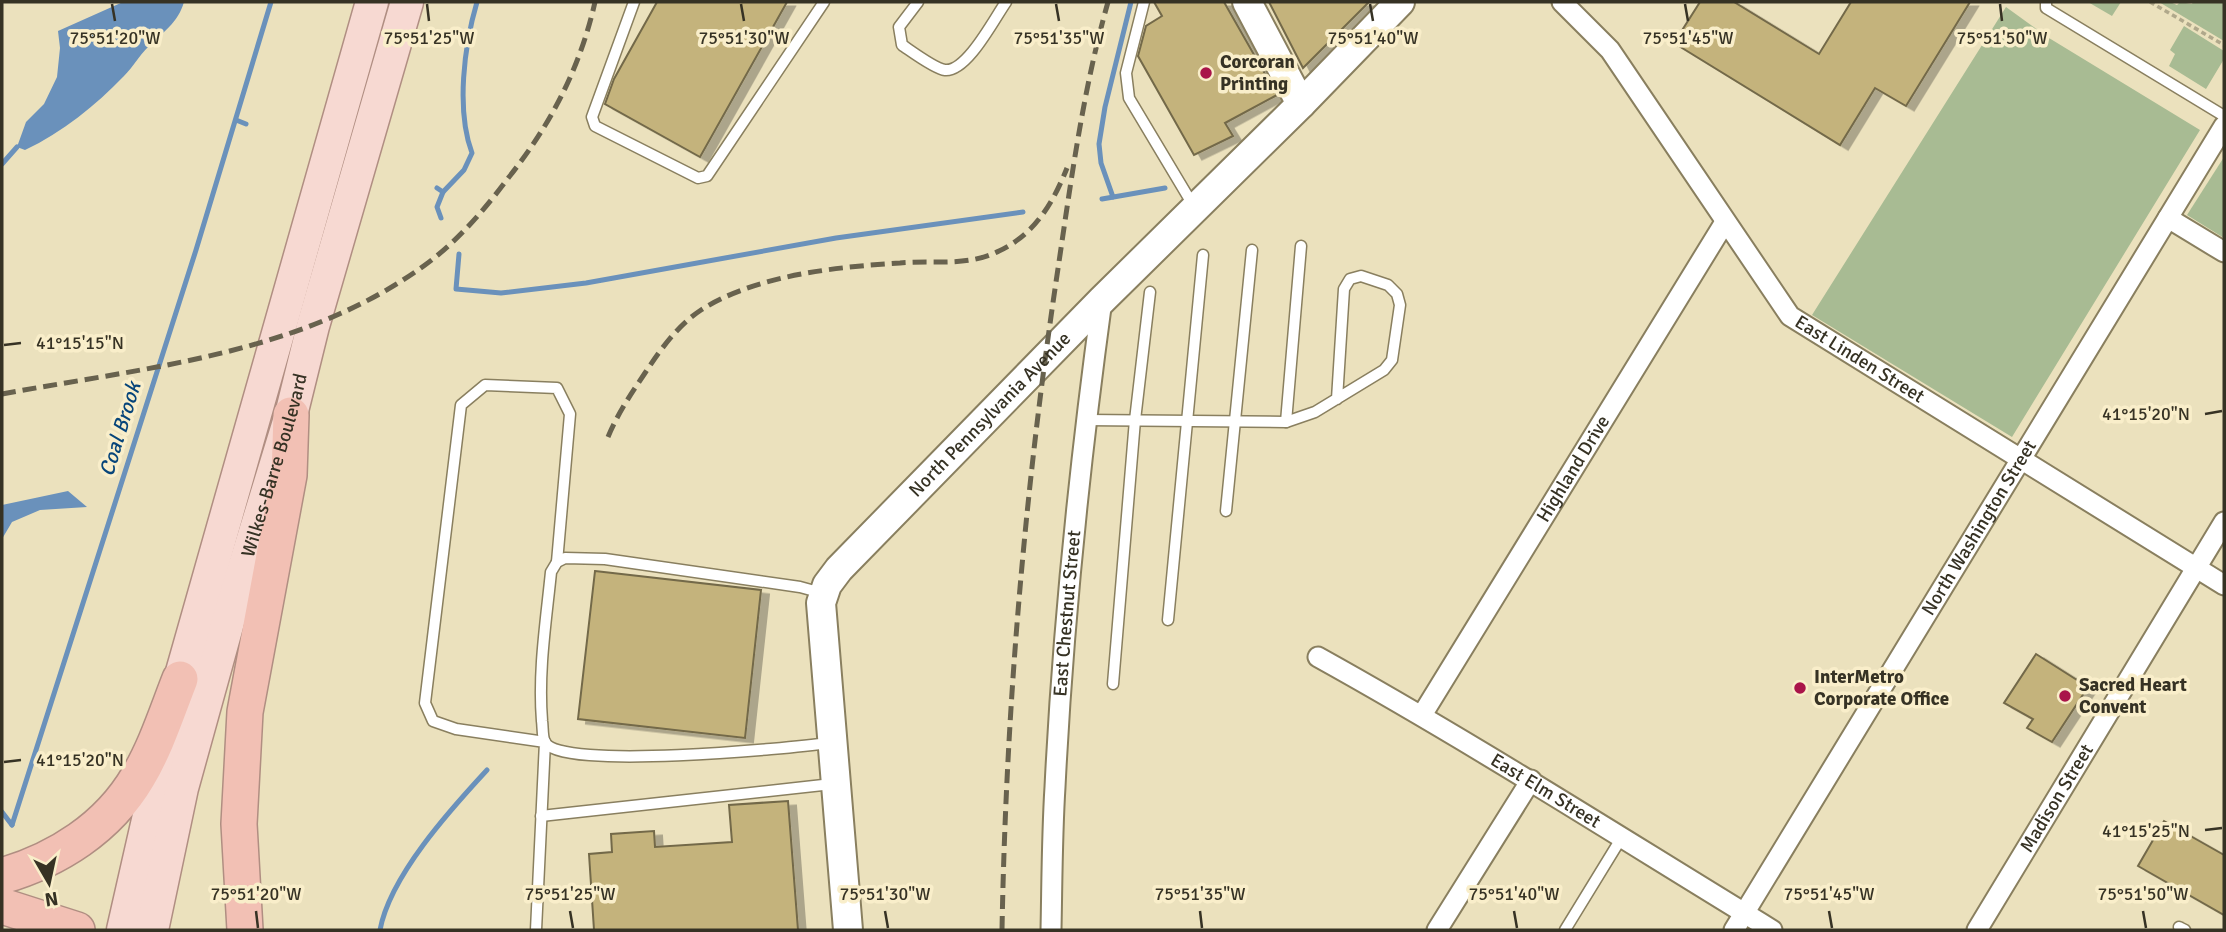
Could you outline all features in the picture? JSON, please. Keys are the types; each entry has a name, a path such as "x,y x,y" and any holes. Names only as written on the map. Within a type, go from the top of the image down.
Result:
{"highway":[{"path":"245,930 239,824 245,712 289,475 291,415"},
{"path":"2,876 31,867 61,852 105,818 137,778 180,679"},
{"path":"2,906 78,930"}],"main road":[{"name":"Wilkes-Barre Boulevard","path":"123,930 180,679 372,2"},
{"name":"Wilkes-Barre Boulevard","path":"152,930 182,789 407,2"}],"street":[{"path":"1247,2 1301,104"},
{"name":"North Pennsylvania Avenue","path":"824,594 827,584 839,569 1102,300 1301,104 1400,2"},
{"name":"East Linden Street","path":"1562,2 1610,50 1790,316 2224,585"},
{"name":"North Washington Street","path":"1734,930 2224,126"},
{"path":"2168,218 2224,252"},
{"name":"Highland Drive","path":"1422,715 1725,222"},
{"name":"East Chestnut Street","path":"1051,930 1055,774 1063,663 1086,420 1102,300"},
{"name":"Madison Street","path":"1977,930 2224,522"},
{"path":"824,594 821,603 848,930"},
{"name":"East Elm Street","path":"1318,657 1531,780 1772,930"},
{"path":"1437,930 1531,780"}],"lane":[{"path":"634,2 592,117 595,126 698,178 708,176 824,2"},
{"path":"918,2 899,27 901,45 943,70 957,68 968,58 1006,2"},
{"path":"1143,2 1126,73 1129,98 1195,209"},
{"path":"2046,2 2046,8 2224,117"},
{"path":"1286,422 1301,246"},
{"path":"1226,511 1252,250"},
{"path":"1168,620 1203,255"},
{"path":"1086,420 1286,422 1315,412 1337,399 1384,370 1392,360 1400,305 1397,293 1388,285 1361,275 1350,279 1344,289 1337,399"},
{"path":"1114,684 1135,420 1150,292"},
{"path":"536,930 545,742 539,688 551,572 556,562 570,414 557,388 485,385 461,405 425,703 433,721 456,729 545,742 551,749 568,754 670,756 755,752 833,743"},
{"path":"556,562 565,558 605,559 800,587 824,594"},
{"path":"541,816 836,784"},
{"path":"1565,930 1622,836"}],"path":[{"path":"2150,2 2224,45"}],"green space":[{"path":"2088,2 2121,2 2112,16"},
{"path":"2159,2 2177,5 2180,2 2224,2 2224,41"},
{"path":"2006,7 2049,38 2200,130 2012,437 1812,315"},
{"path":"2184,26 2224,51 2224,59 2206,89 2169,66 2175,54 2170,50"},
{"path":"2224,157 2224,238 2187,215"}],"water":[{"path":"123,2 184,2 169,27 102,98 39,143 25,150 17,147 26,122 44,104 57,77 60,48 58,31"},
{"path":"68,491 87,507 40,510 12,522 2,539 2,505"}],"building":[{"path":"657,2 787,2 700,157 605,104 614,79"},
{"name":"Corcoran Printing","path":"1154,2 1224,2 1277,95 1225,123 1233,136 1194,155 1138,56 1146,26 1162,16"},
{"path":"1269,2 1369,2 1303,68"},
{"path":"1700,2 1734,2 1819,54 1851,2 1970,2 1906,106 1875,88 1840,145 1674,43"},
{"path":"595,571 761,590 745,738 578,719"},
{"name":"Sacred Heart Convent","path":"2036,654 2088,687 2052,742 2027,728 2033,719 2004,703"},
{"path":"788,801 798,930 594,930 589,854 612,852 611,834 654,831 655,847 732,842 729,805"},
{"path":"2164,821 2224,855 2224,915 2138,866"}],"waterway":[{"name":"Coal Brook","path":"12,825 196,250 271,2"},
{"path":"443,192 464,170 472,153 467,136 463,98 465,58 477,2"},
{"path":"1113,197 1101,163 1099,144 1105,107 1131,2"},
{"path":"236,120 246,124"},
{"path":"2,164 17,147"},
{"path":"437,188 443,192 437,207 441,218"},
{"path":"1102,199 1165,188"},
{"path":"459,254 456,289 501,293 586,283 836,238 1023,212"},
{"path":"380,930 386,909 408,866 456,804 487,770"},
{"path":"2,812 12,825"}],"railway":[{"path":"2,394 167,365 275,338 327,319 377,295 425,265 449,246 481,213 538,137 572,72 595,2"},
{"path":"1002,930 1012,687 1035,444 1078,141 1108,2"},
{"path":"608,437 625,404 657,356 677,330 701,310 746,288 823,270 913,262 963,261 987,256 1012,244 1033,226 1049,205 1067,168"}],"place":[{"name":"Corcoran Printing","path":"1206,73"},
{"name":"InterMetro Corporate Office","path":"1800,688"},
{"name":"Sacred Heart Convent","path":"2065,696"}]}
